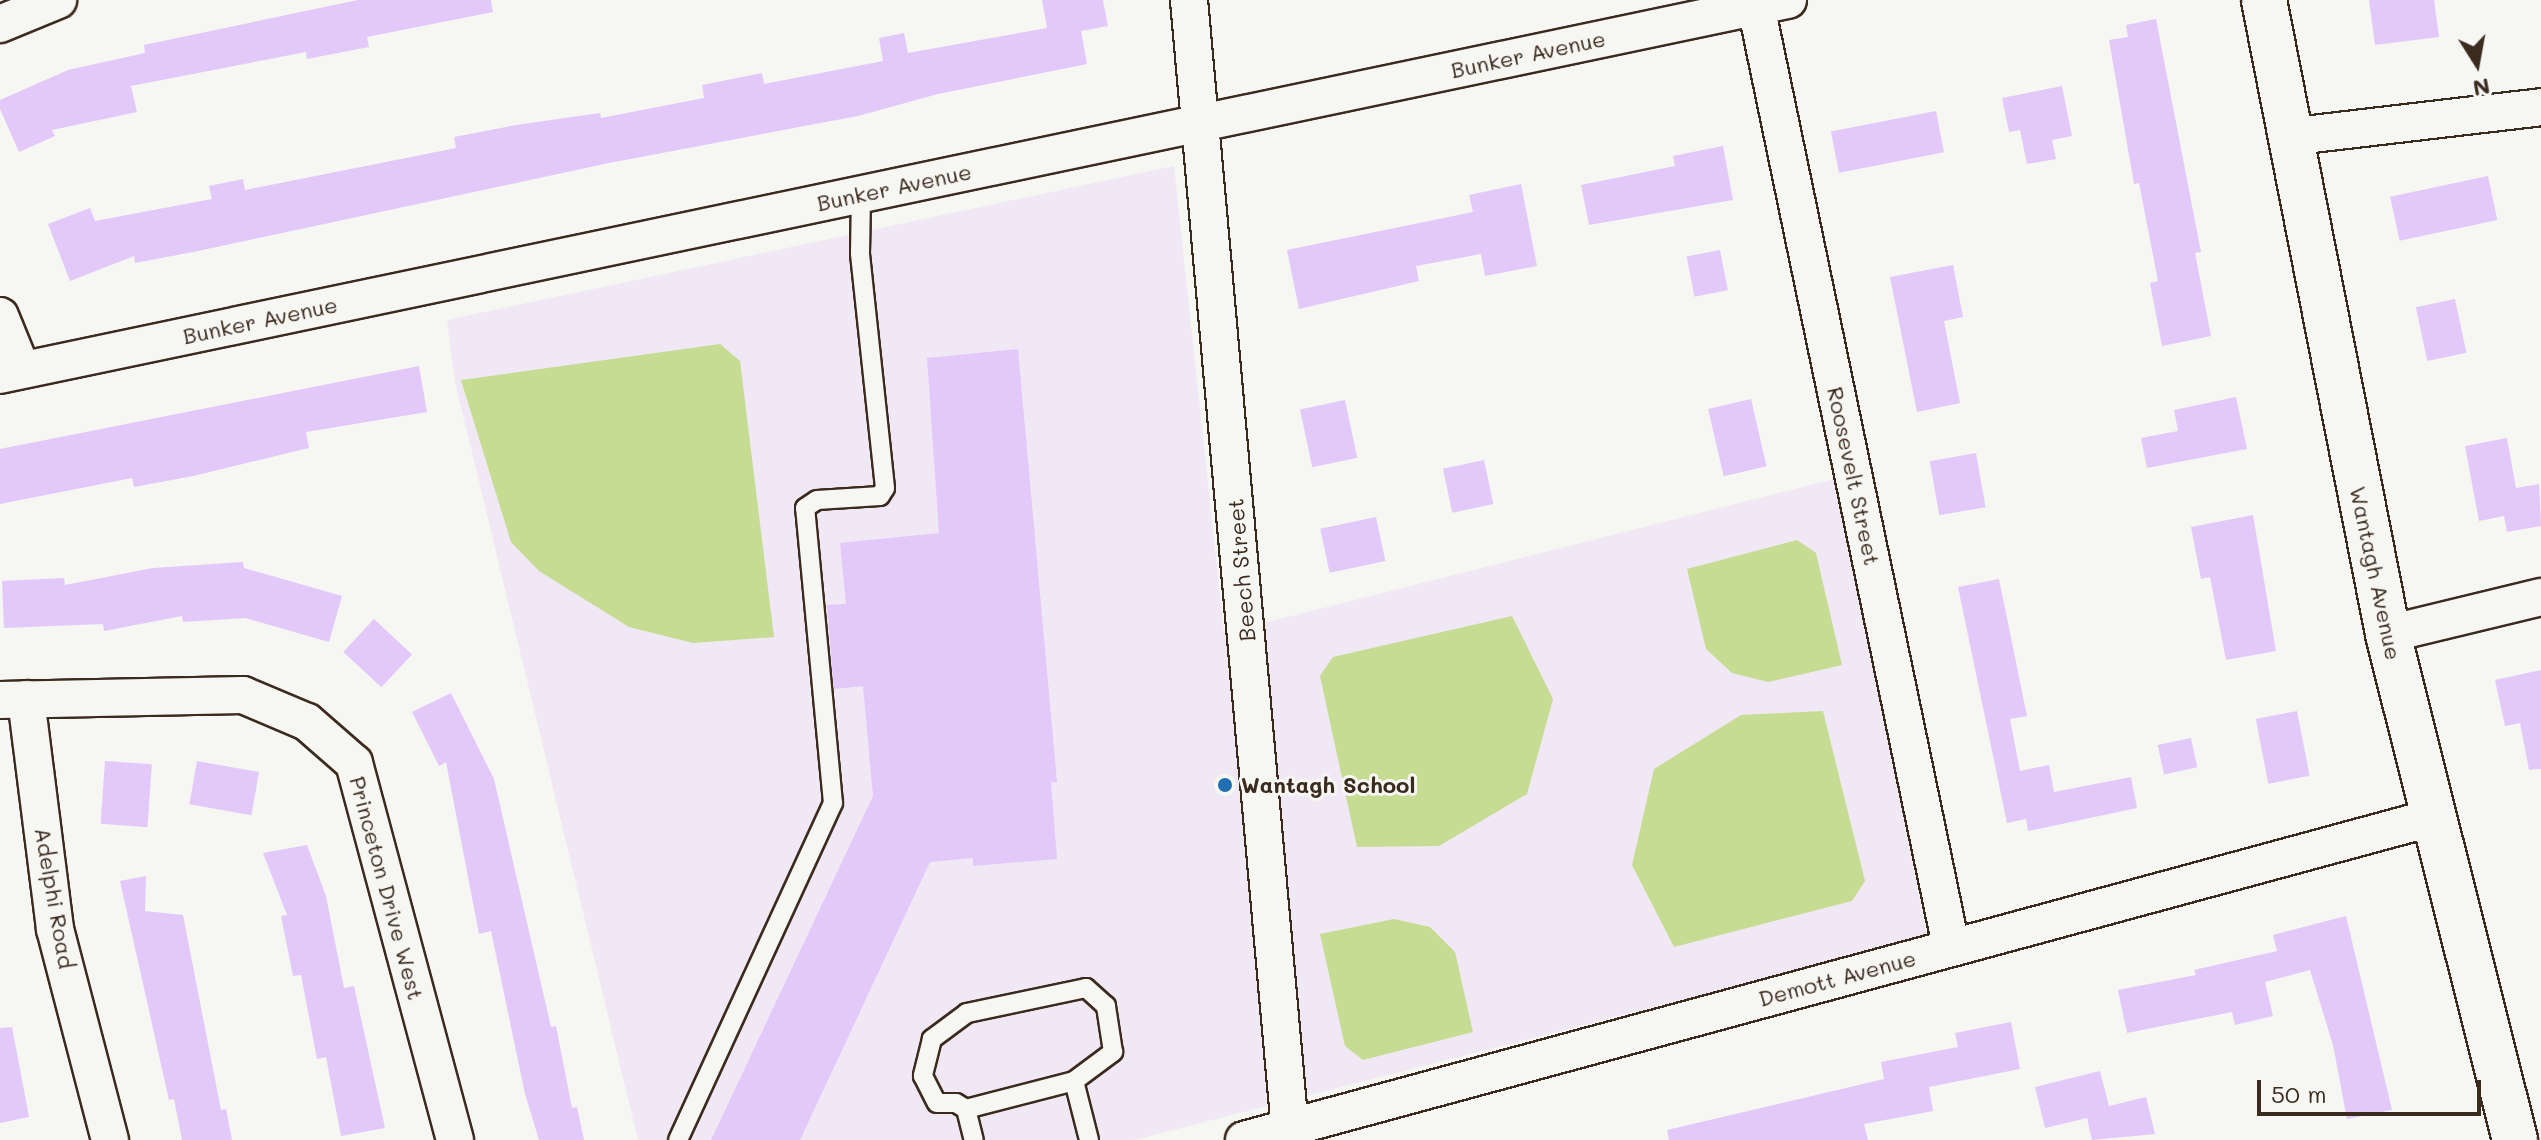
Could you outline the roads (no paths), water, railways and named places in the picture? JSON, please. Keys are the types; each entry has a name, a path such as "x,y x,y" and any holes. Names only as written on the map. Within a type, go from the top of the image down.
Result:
{"main road":[{"name":"Wantagh Avenue","path":"2264,0 2287,137 2388,634 2431,818 2515,1140"}],"street":[{"path":"0,24 58,0"},
{"name":"Beech Street","path":"1189,0 1290,1134"},
{"name":"Bunker Avenue","path":"11,372 1772,3"},
{"name":"Roosevelt Street","path":"1772,3 1951,946"},
{"path":"2287,137 2541,107"},
{"path":"0,316 11,372"},
{"path":"2388,634 2541,597"},
{"name":"Princeton Drive West","path":"13,700 243,695 307,722 354,763 455,1140"},
{"name":"Adelphi Road","path":"13,700 55,929 110,1140"},
{"name":"Demott Avenue","path":"1244,1140 1290,1134 1951,946 2431,818"}],"lane":[{"path":"678,1140 833,803 805,508 817,500 880,496 885,488 860,253 861,194"},
{"path":"1086,988 1106,1006 1113,1052 1074,1081 966,1109 937,1103 923,1076 932,1039 967,1013 1086,988"},
{"path":"1074,1081 1089,1140"},
{"path":"966,1109 974,1140"}],"place":[{"name":"Wantagh School","path":"1225,785"}]}
